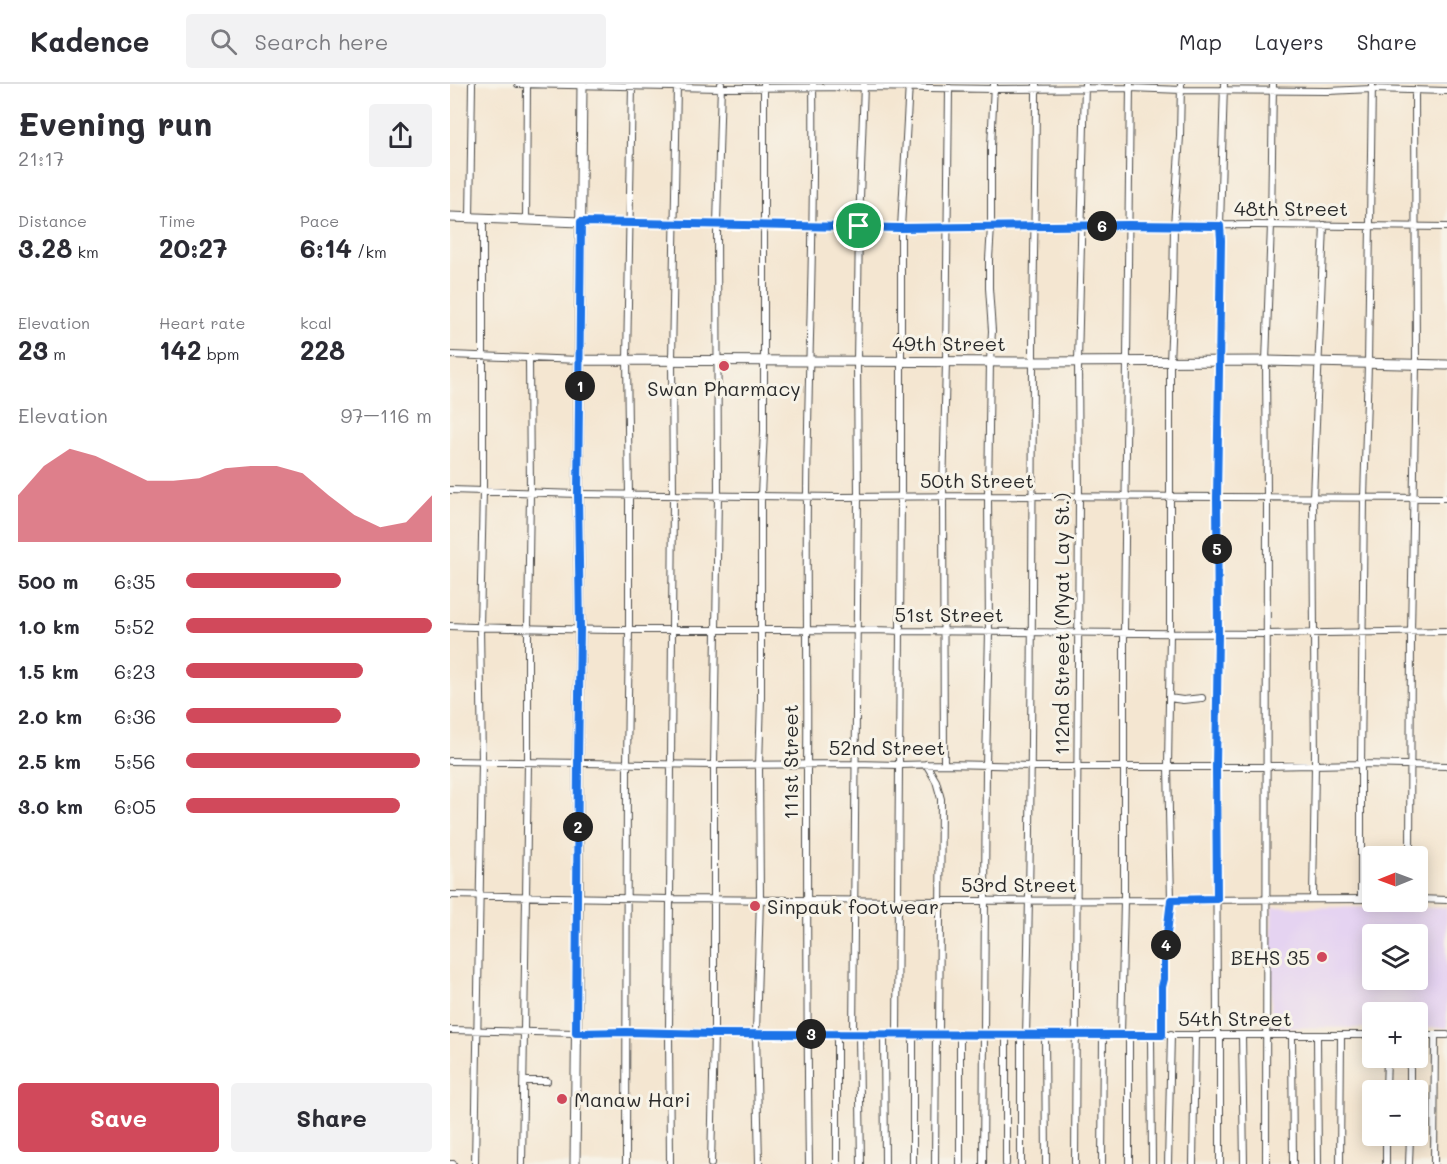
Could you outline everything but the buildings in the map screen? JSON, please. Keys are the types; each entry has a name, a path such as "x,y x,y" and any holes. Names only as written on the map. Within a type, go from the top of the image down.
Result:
{"main road":[{"path":"575,1164 582,85"},
{"name":"48th Street","path":"450,217 581,222"},
{"name":"49th Street","path":"580,360 1266,361 1447,365"}],"street":[{"path":"470,218 472,84"},
{"path":"518,84 1372,87 1447,91"},
{"path":"526,219 527,84"},
{"path":"626,1164 629,630 627,360 632,85"},
{"path":"670,1164 672,360 676,85"},
{"name":"111st Street","path":"809,1164 806,630 809,360 814,226 814,85"},
{"path":"861,1164 856,1034 855,764 857,361 864,85"},
{"path":"711,1164 719,360 717,224 721,86"},
{"path":"759,1164 756,1033 760,899 760,630 764,431 764,86"},
{"path":"897,1034 901,228 909,86"},
{"path":"983,1164 989,631 988,496 992,331 989,259 994,86"},
{"path":"1021,1164 1023,1035 1030,901 1036,86"},
{"name":"112nd Street (Myat Lay St.)","path":"1075,1164 1078,362 1085,86"},
{"path":"1121,1035 1130,86"},
{"path":"944,764 943,496 947,227 952,87"},
{"path":"1162,1035 1162,987 1171,900 1168,767 1170,362 1181,87"},
{"path":"1220,1164 1216,767 1220,226 1224,87"},
{"path":"1266,1164 1266,361 1273,87"},
{"path":"1361,899 1364,498 1372,87"},
{"path":"1410,846 1416,365 1414,227 1418,88"},
{"path":"475,1164 482,762 480,627 483,491 483,218"},
{"name":"48th Street","path":"581,222 901,228 1128,225 1447,227"},
{"path":"1313,899 1315,765 1313,498 1324,225"},
{"name":"49th Street","path":"450,356 580,360"},
{"path":"522,1164 528,763 529,358"},
{"name":"50th Street","path":"450,490 629,495 858,497 1447,498"},
{"name":"51st Street","path":"450,626 629,630 1447,632"},
{"path":"1169,698 1187,700 1202,698"},
{"name":"52nd Street","path":"450,761 1076,767 1315,765"},
{"path":"926,764 936,781 941,799 935,1164"},
{"path":"1315,765 1447,766"},
{"name":"53rd Street","path":"450,895 940,901 1361,899"},
{"path":"1428,899 1447,900"},
{"name":"54th Street","path":"450,1030 714,1034 1362,1035"},
{"path":"837,1034 837,1164"},
{"path":"884,1034 885,1164"},
{"path":"960,1034 960,1164"},
{"path":"1168,1164 1171,1034"},
{"path":"913,1035 913,1164"},
{"path":"1006,1035 1006,1164"},
{"path":"1045,1035 1046,1164"},
{"path":"1102,1164 1103,1035"},
{"path":"1129,1035 1129,1164"},
{"path":"1151,1035 1152,1164"},
{"path":"1193,1164 1195,1035"},
{"path":"1242,1035 1244,1164"},
{"path":"1292,1035 1293,1164"},
{"path":"1317,1035 1318,1164"},
{"path":"1340,1164 1341,1035"},
{"path":"1428,1035 1447,1035"},
{"path":"1434,1164 1435,1035"},
{"path":"524,1081 547,1081"},
{"path":"1386,1146 1386,1164"},
{"path":"1409,1164 1410,1146"}],"shaded area":[{"name":"BEHS 35","path":"1272,907 1362,908 1362,912 1428,912 1428,908 1447,908 1447,1028 1428,1028 1428,1002 1362,1002 1362,1028 1271,1027"}],"place":[{"name":"Swan Pharmacy","path":"724,366"},
{"name":"Sinpauk footwear","path":"755,906"},
{"name":"BEHS 35","path":"1322,957"},
{"name":"Manaw Hari","path":"562,1099"}],"route":[{"path":"581,222 859,226 901,228 1220,226 1217,899 1171,900 1162,987 1162,1035 576,1033 581,222"}]}
